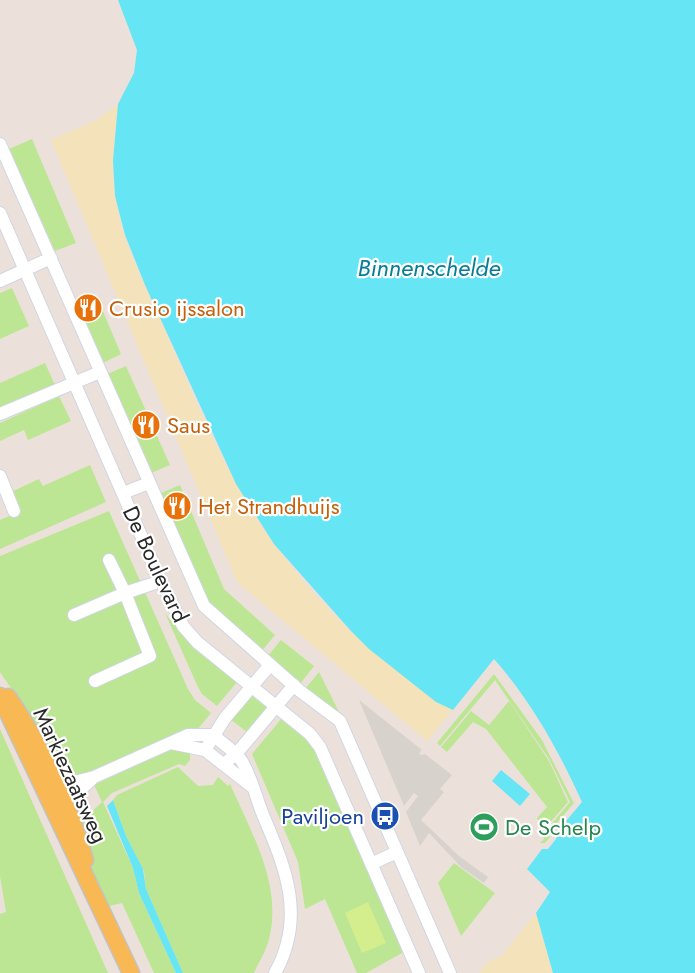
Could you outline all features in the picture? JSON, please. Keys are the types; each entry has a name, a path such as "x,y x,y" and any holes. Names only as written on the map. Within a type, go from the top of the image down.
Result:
{"main road":[{"name":"Markiezaatsweg","path":"0,686 22,718 56,795 80,869 92,887 130,973"},
{"name":"Markiezaatsweg","path":"0,696 56,795"}],"street":[{"name":"De Boulevard","path":"1,147 204,606 297,688 340,721 450,973"},
{"name":"De Boulevard","path":"0,213 20,273 74,382 183,626 197,642 310,734 320,747 419,973"},
{"path":"0,281 51,258"},
{"path":"0,414 100,372"},
{"path":"0,476 14,511"},
{"path":"123,493 148,483"},
{"path":"95,681 150,656 109,560"},
{"path":"74,615 125,593 161,581"},
{"path":"205,750 213,735 270,665"},
{"path":"224,764 279,710 297,688"},
{"path":"56,795 81,789 94,777 188,735 213,735 242,761 250,786 285,867 291,894 292,918 288,942 275,973"},
{"path":"170,742 205,750 250,786"},
{"path":"370,864 397,852"}],"green space":[{"path":"32,139 76,243 55,251 9,149"},
{"path":"12,288 29,326 0,339 0,293"},
{"path":"102,309 121,354 103,363 83,317"},
{"path":"45,363 55,385 0,410 0,383"},
{"path":"126,366 170,465 149,474 105,375"},
{"path":"59,396 71,421 28,440 24,430 0,441 0,423"},
{"path":"90,465 106,502 0,549 0,520 19,512 11,492 39,479 43,486"},
{"path":"180,485 224,589 275,635 261,652 212,612 159,494"},
{"path":"109,511 188,689 195,700 211,713 197,730 93,772 63,780 25,709 0,672 0,556"},
{"path":"165,613 193,648 237,682 217,706 202,694"},
{"path":"281,640 314,666 300,684 267,657"},
{"path":"319,672 349,732 305,689"},
{"path":"494,674 542,740 574,803 550,831 549,827 570,802 549,759 495,680 440,746 437,743"},
{"path":"250,694 267,708 247,732 230,719"},
{"path":"509,701 549,761 568,802 547,826 550,837 545,843 540,843 544,839 537,818 547,807 486,729 473,722 447,752 441,747 471,711 489,725"},
{"path":"282,718 312,742 404,952 366,973 357,973 325,899 305,909 298,862 252,754"},
{"path":"0,729 108,973 0,973 0,914 6,912 0,876"},
{"path":"169,750 190,750 190,760 185,766 179,764 112,793 103,802 133,868 139,893 176,973 154,973 122,903 105,907 77,826 102,802 94,785"},
{"path":"178,767 198,786 213,785 218,777 228,786 230,784 263,859 272,899 272,919 268,943 254,973 183,973 146,889 144,871 126,836 113,800 117,795"},
{"path":"454,863 495,893 461,936 438,883"},
{"path":"368,902 386,943 362,953 345,913"}],"sand":[{"path":"118,104 113,172 122,229 141,278 213,439 258,520 287,561 315,594 377,655 430,696 453,710 427,741 237,582 51,140 97,120"},
{"path":"536,913 553,973 479,973 488,962 503,955"}],"shaded area":[{"path":"359,700 422,750 419,753 421,755 425,754 452,775 440,789 444,792 421,820 459,856 488,877 484,883 461,867 429,833 420,846 406,812 418,796 414,793 404,806"}],"water":[{"name":"Binnenschelde","path":"118,0 695,0 695,973 553,973 536,913 550,892 527,869 542,849 548,849 556,839 556,833 582,802 554,745 532,709 494,659 453,710 436,702 369,649 351,631 274,544 236,484 145,285 125,235 115,196 113,161 118,104 134,73 137,50"},
{"path":"501,770 530,794 520,806 492,781"},
{"path":"113,800 126,836 143,869 146,889 183,973 176,973 139,893 133,868 107,806"}],"place":[{"name":"Crusio ijssalon","path":"88,308"},
{"name":"Saus","path":"146,425"},
{"name":"Het Strandhuijs","path":"177,506"},
{"name":"Paviljoen","path":"385,816"},
{"name":"De Schelp","path":"484,827"}]}
